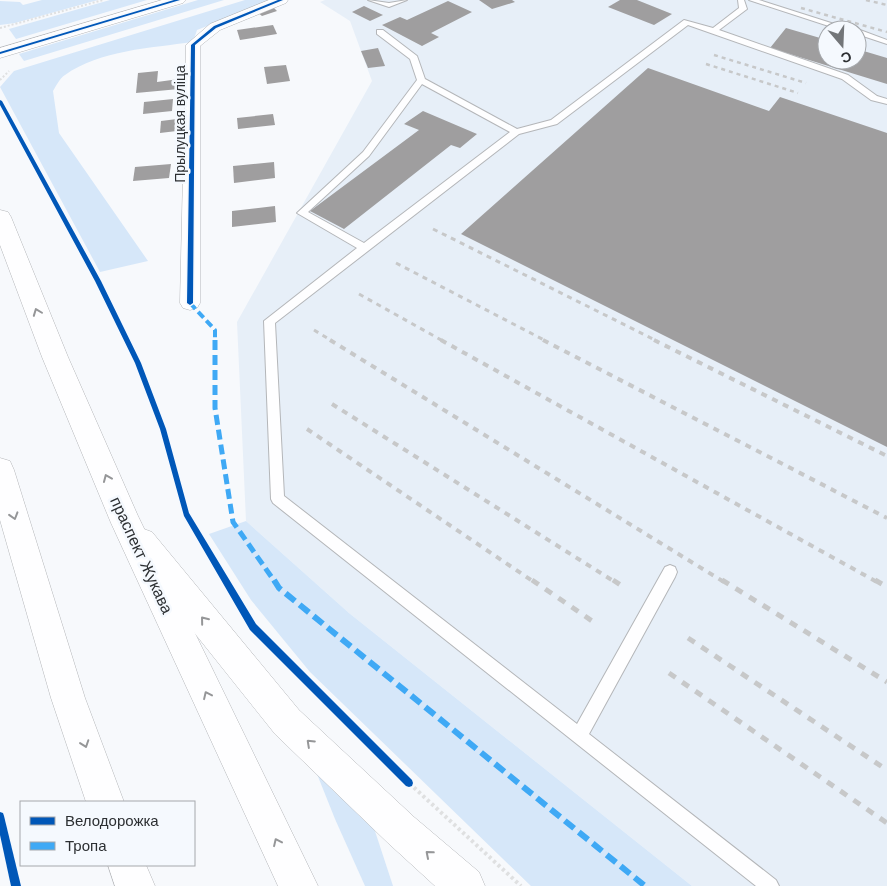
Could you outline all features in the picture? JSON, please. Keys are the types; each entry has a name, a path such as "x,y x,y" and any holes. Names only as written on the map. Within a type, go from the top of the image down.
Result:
{"main road":[{"path":"0,52 174,1"},
{"name":"праспект Жукава","path":"0,217 55,357 126,523 298,886"},
{"path":"0,470 68,698 105,801"},
{"path":"126,523 287,722 401,830 465,886"},
{"path":"127,866 135,886"}],"street":[{"name":"Прылуцкая вуліца","path":"190,304 193,45 216,27 281,0"}],"lane":[{"path":"371,0 389,6 404,0"},
{"path":"714,31 743,9 741,0"},
{"path":"752,0 817,20"},
{"path":"770,886 278,499 269,321 516,132 554,122 687,22 846,77 874,98 887,102"},
{"path":"380,32 414,58 421,80 516,132"},
{"path":"867,35 887,42"},
{"path":"365,248 302,213 366,154 421,80"},
{"path":"579,736 670,572"}],"path":[{"path":"0,28 103,0"},
{"path":"0,101 98,281 138,363 163,429 186,514 253,627 409,783 522,886"},
{"path":"0,816 16,886"}],"shaded area":[{"path":"42,0 98,0 15,23 0,25 0,1 20,2 23,5"},
{"path":"110,0 147,0 16,39 9,29"},
{"path":"198,0 224,0 24,61 19,54"},
{"path":"245,0 273,0 197,30 193,42 126,51 94,60 63,76 53,91 59,133 148,261 100,272 0,87 14,71"},
{"path":"325,0 887,0 887,886 692,886 349,613 246,521 237,322 372,81 350,21 320,2"},
{"path":"246,521 349,613 692,886 531,886 310,672 251,600 209,534"},
{"path":"315,769 373,825 393,886 365,886"}],"building":[{"path":"479,0 512,0 515,2 492,9"},
{"path":"620,0 637,0 672,14 654,25 608,7"},
{"path":"448,1 472,12 431,33 439,37 422,46 382,25 400,17 407,20"},
{"path":"364,6 383,15 370,21 352,12"},
{"path":"273,7 277,11 262,16 257,12"},
{"path":"273,25 277,34 240,40 237,30"},
{"path":"786,28 817,37 817,62 770,48"},
{"path":"378,48 385,66 368,68 361,51"},
{"path":"867,52 887,58 887,84 842,70 867,70"},
{"path":"286,65 290,81 267,84 264,67"},
{"path":"648,68 769,111 780,97 887,133 887,447 461,234"},
{"path":"158,71 157,82 179,79 179,89 136,93 138,73"},
{"path":"173,99 172,111 143,114 144,102"},
{"path":"423,111 477,134 460,148 451,145 344,229 310,211 419,130 404,124"},
{"path":"273,114 275,125 238,129 237,118"},
{"path":"185,118 185,130 160,133 161,121"},
{"path":"274,162 275,178 234,183 233,166"},
{"path":"171,164 169,178 133,181 135,167"},
{"path":"275,206 276,222 232,227 232,211"}],"railway":[{"path":"866,0 887,5"},
{"path":"801,8 887,32"},
{"path":"714,55 806,83"},
{"path":"706,64 798,93"},
{"path":"433,229 657,341"},
{"path":"396,263 546,341"},
{"path":"359,294 443,341"},
{"path":"314,330 332,341"},
{"path":"330,340 724,582"},
{"path":"441,340 877,582"},
{"path":"543,340 887,518"},
{"path":"654,340 887,456"},
{"path":"332,404 615,582"},
{"path":"307,429 534,582"},
{"path":"532,580 598,625"},
{"path":"613,580 622,586"},
{"path":"722,580 887,682"},
{"path":"875,580 887,587"},
{"path":"688,638 887,770"},
{"path":"669,673 887,823"}],"marked path":[{"path":"190,303 215,330 215,408 233,522 279,588 645,886"}],"cycle path":[{"path":"0,53 178,0"},
{"path":"190,303 193,45 215,27 281,0"},
{"path":"0,101 98,281 138,363 163,429 186,514 253,627 409,783"},
{"path":"0,816 16,886"}]}
